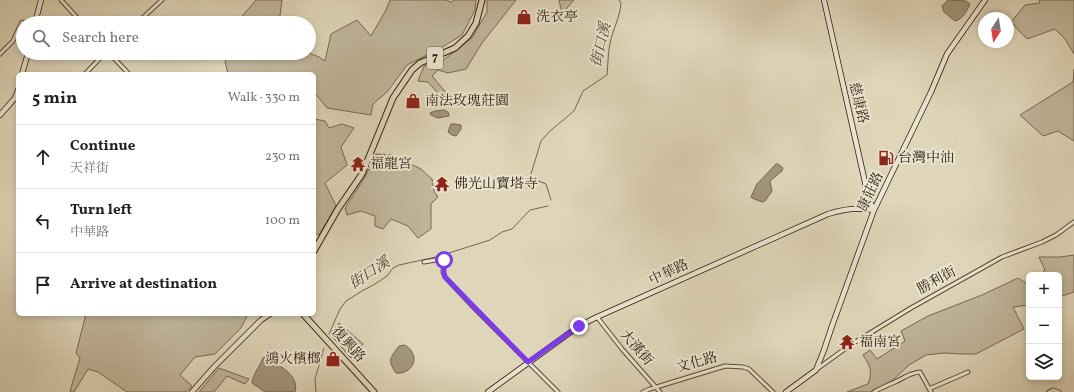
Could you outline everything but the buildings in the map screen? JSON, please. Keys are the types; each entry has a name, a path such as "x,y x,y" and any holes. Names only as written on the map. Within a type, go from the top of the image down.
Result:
{"main road":[{"name":"7","path":"316,248 338,209 362,174 393,98 412,70 420,64 455,48 468,36 476,23 482,0"},
{"name":"復興路","path":"305,316 374,392"}],"street":[{"path":"37,16 41,0"},
{"path":"61,0 76,16"},
{"path":"145,16 162,0"},
{"name":"慈康路","path":"824,0 869,200 874,210"},
{"name":"康莊路","path":"816,370 874,210 931,92 947,54 985,0"},
{"path":"0,54 13,41 16,35"},
{"path":"23,72 26,60"},
{"path":"87,72 98,60"},
{"path":"116,60 127,72"},
{"path":"0,115 16,95"},
{"name":"中華路","path":"488,392 579,326 597,317 828,214 848,209 863,208 874,210"},
{"name":"勝利街","path":"816,370 849,346 911,308 1002,257 1042,242 1056,235 1074,222"},
{"path":"424,262 440,259 444,260 445,277 558,392"},
{"path":"192,392 214,366 261,320 267,316"},
{"name":"大漢街","path":"597,317 632,361 660,392"},
{"name":"文化路","path":"643,392 725,366 749,369 773,392"},
{"path":"786,392 816,370"},
{"path":"874,392 913,372 920,372 930,391 958,375 968,372"},
{"path":"1049,392 1053,390 1059,392"}],"shaded area":[{"path":"256,0 282,0 280,16 242,16"},
{"path":"390,0 446,0 451,2 455,0 476,0 475,10 462,35 439,49 407,65 387,92 373,104 371,115 327,108 316,94 316,72 228,72 225,60 316,60 316,56 325,61 331,34 357,20 371,36"},
{"path":"487,0 516,0 482,43 466,69 448,73 438,70 432,76 449,96 443,99 428,82 418,81 424,66 441,62 472,38 487,12"},
{"path":"559,0 574,0 562,14"},
{"path":"948,0 966,1 970,4 966,12 958,20 955,21 944,12 942,6"},
{"path":"1039,0 1074,0 1074,54 1065,39 1055,29 1027,39 1014,25 1014,18 1025,5 1040,3"},
{"path":"1074,69 1074,141 1058,131 1043,136 1020,115 1073,82"},
{"path":"444,110 448,112 449,116 438,118 430,113 435,111"},
{"path":"316,119 325,121 329,128 342,124 354,128 341,147 347,165 325,183 336,206 319,235 316,234"},
{"path":"451,124 461,125 461,129 456,136 448,132"},
{"path":"376,154 393,155 421,169 432,179 434,191 438,197 431,204 431,229 418,238 408,226 391,219 383,229 375,226 375,216 361,211 347,215 345,208 365,177"},
{"path":"776,164 783,168 782,171 770,181 772,191 765,201 762,202 752,198 751,197 757,184"},
{"path":"1074,255 1074,292 1062,296 1062,272 1043,272 1045,270 1039,257"},
{"path":"1018,278 1026,283 1026,305 1013,307 1024,329 976,354 944,353 926,355 909,365 893,380 873,392 847,392 868,384 870,369 863,355 870,350 877,359 905,341 901,331 928,316 982,295"},
{"path":"85,316 247,316 241,328 215,354 195,357 180,375 192,386 186,392 127,392 98,372 88,369 74,392 71,392 70,391 80,358 76,353"},
{"path":"339,323 363,344 351,358 330,334"},
{"path":"405,345 413,355 413,364 406,371 396,373 391,365 391,359 393,353 399,346"},
{"path":"266,357 287,371 294,380 296,386 295,392 265,392 252,383 263,358"},
{"path":"219,368 249,379 245,384 227,376 214,392 199,392"}],"waterway":[{"name":"街口溪","path":"551,200 546,184 536,180 531,174 541,141 550,131 574,111 583,91 607,75 610,43 621,3 619,0"},
{"name":"街口溪","path":"329,334 340,309 346,301 387,276 393,268 399,265 436,257 490,240 502,232 512,229 530,210 548,206"},
{"name":"街口溪","path":"316,392 315,379 324,348"}],"place":[{"name":"洗衣亭","path":"524,17"},
{"name":"南法玫瑰莊園","path":"413,101"},
{"name":"台灣中油","path":"886,158"},
{"name":"福龍宮","path":"358,164"},
{"name":"佛光山寶塔寺","path":"442,184"},
{"name":"福南宮","path":"847,342"},
{"name":"鴻火檳榔","path":"333,359"}],"route":[{"path":"444,260 445,277 528,362 579,326"}]}
